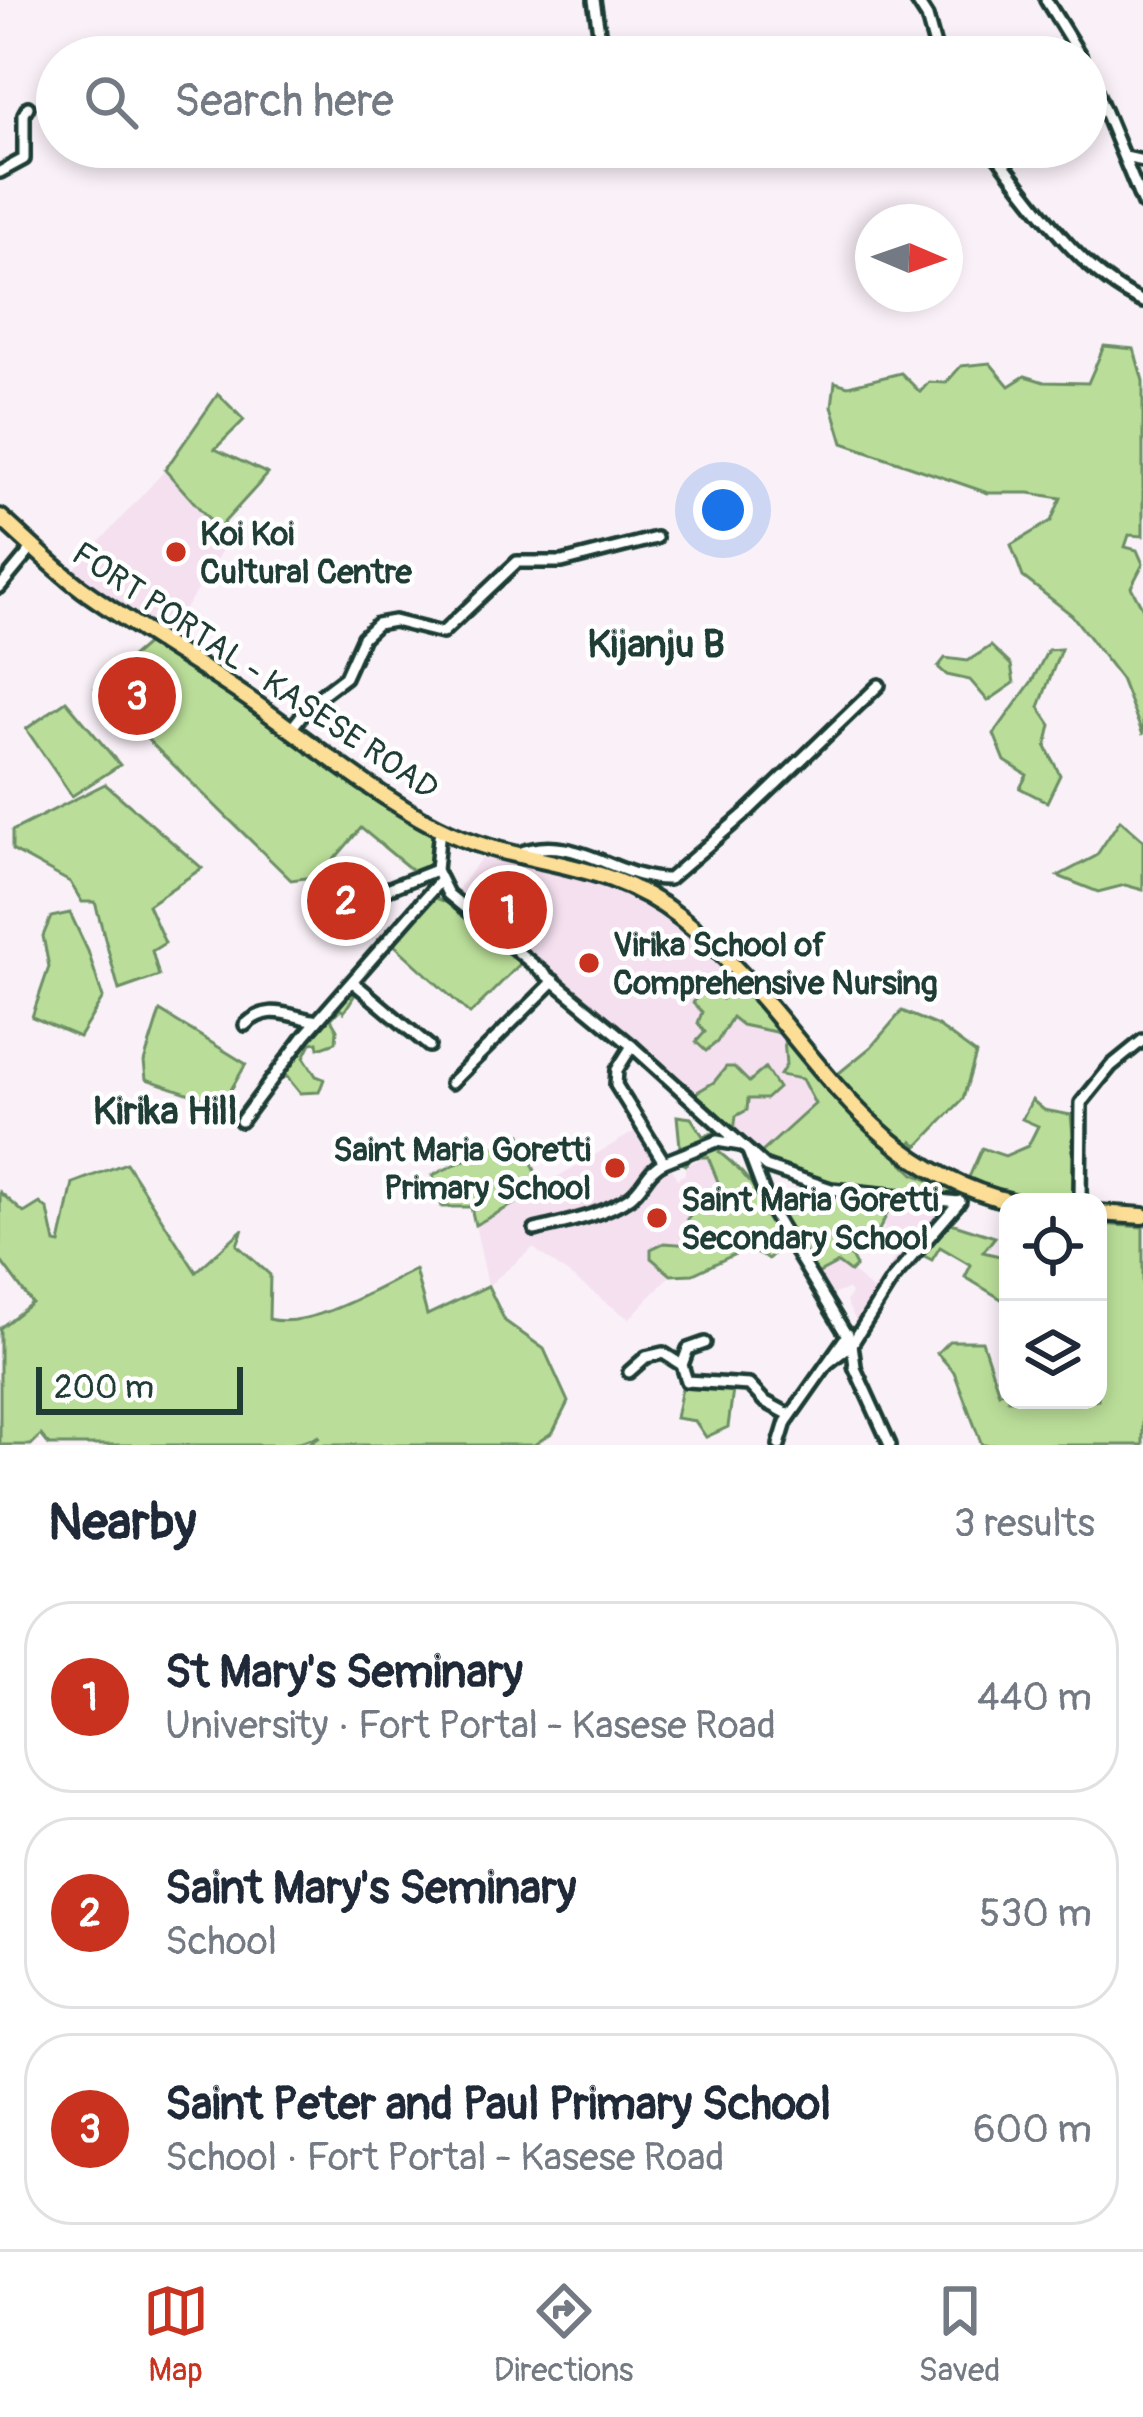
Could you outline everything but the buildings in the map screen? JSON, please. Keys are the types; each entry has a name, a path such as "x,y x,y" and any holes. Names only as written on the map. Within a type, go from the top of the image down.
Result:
{"highway":[{"name":"FORT PORTAL - KASESE ROAD","path":"0,517 82,589 403,807 440,828 515,854 610,876 681,917 735,968 867,1123 918,1163 999,1198"},
{"path":"1107,1214 1143,1216"}],"street":[{"path":"594,0 600,36"},
{"path":"916,0 932,36"},
{"path":"1046,0 1068,36"},
{"path":"0,172 24,159 28,107"},
{"path":"1107,115 1143,204"},
{"path":"1125,157 1143,161"},
{"path":"1007,168 1086,265 1143,302"},
{"path":"291,729 312,702 345,677 363,637 377,624 404,623 442,633 517,562 562,562 656,538"},
{"path":"0,587 33,547"},
{"path":"515,854 543,846 669,879 748,811 879,685"},
{"path":"440,828 438,876 448,894 632,1046 766,1167 831,1189 959,1202"},
{"path":"377,893 408,878 438,876"},
{"path":"241,1121 438,876"},
{"path":"451,1083 554,981"},
{"path":"353,982 429,1046"},
{"path":"245,1025 267,1010 317,1022"},
{"path":"1081,1193 1079,1112 1084,1097 1143,1040"},
{"path":"632,1046 617,1070 616,1085 664,1162"},
{"path":"717,1142 721,1128"},
{"path":"535,1229 577,1220 624,1200 637,1192 650,1169 664,1162 717,1142 744,1148"},
{"path":"744,1148 770,1209 838,1323 890,1445"},
{"path":"779,1445 790,1415 828,1363 909,1257 972,1189"},
{"path":"682,1365 688,1349 705,1343"},
{"path":"629,1372 655,1354 670,1356 682,1365 687,1381 749,1385 764,1401 790,1415"}],"shaded area":[{"path":"165,470 228,541 166,639 70,574"},
{"path":"481,858 590,877 635,894 689,934 832,1091 759,1155 575,991 455,893"},
{"path":"649,1123 677,1179 685,1174 685,1165 708,1156 723,1194 692,1231 691,1245 651,1258 671,1275 629,1319 533,1248 488,1286 475,1225"},
{"path":"900,1200 945,1205 946,1210 890,1275 886,1272 898,1253 893,1244 905,1249 915,1231 908,1227 898,1240 883,1233 888,1212"},
{"path":"839,1263 872,1290 884,1276 887,1279 856,1321 846,1302 851,1293 847,1289 828,1297 817,1275"}],"green space":[{"path":"1104,346 1134,349 1143,381 1143,536 1129,535 1125,547 1137,550 1143,564 1131,587 1143,609 1143,735 1121,679 1072,615 1023,577 1011,545 1051,521 1061,498 988,493 843,443 832,406 835,382 848,386 901,373 920,392 929,382 946,383 961,366 990,363 1009,386 1025,376 1044,382 1088,383"},
{"path":"218,394 244,420 215,449 268,474 218,529 165,470"},
{"path":"150,641 433,830 432,866 413,871 361,828 320,876 291,880 95,688"},
{"path":"991,646 1011,665 1014,683 988,701 970,680 947,675 938,667 945,658 968,661"},
{"path":"1061,649 1039,707 1051,725 1046,747 1060,775 1047,802 1020,788 1027,775 1005,761 994,734 1048,650"},
{"path":"66,701 120,765 72,796 26,729"},
{"path":"105,784 202,868 148,905 165,943 152,951 159,976 119,990 95,902 82,902 70,882 12,850 12,831"},
{"path":"1120,820 1143,840 1143,890 1125,885 1098,892 1058,876 1096,856"},
{"path":"436,898 458,907 523,961 470,1014 391,942"},
{"path":"70,913 103,998 79,1037 32,1017 49,967 43,936 51,917"},
{"path":"736,982 780,1033 742,1025 732,1017 706,1051 696,1042 705,1032 698,1023 702,1012 693,1003 696,998 688,995 705,985 722,999"},
{"path":"352,986 354,996 344,1012 340,1009 331,1019 337,1029 336,1042 319,1048 318,1042 311,1043 304,1057 316,1076 324,1079 319,1092 300,1093 287,1077 277,1077"},
{"path":"160,1011 246,1064 222,1105 146,1079 144,1062"},
{"path":"902,1011 938,1026 976,1054 963,1099 918,1146 912,1141 907,1147 862,1110 834,1077 871,1047"},
{"path":"784,1038 851,1114 914,1174 959,1193 956,1197 810,1181 761,1158 815,1104 802,1079 780,1075 786,1065"},
{"path":"726,1067 734,1067 749,1082 765,1068 778,1088 766,1099 748,1099 747,1110 736,1116 734,1131 694,1094 714,1082"},
{"path":"1032,1100 1044,1110 1071,1115 1073,1193 999,1196 966,1184 982,1148 1005,1156 1028,1146 1038,1126 1022,1119"},
{"path":"677,1116 691,1118 703,1136 713,1133 720,1143 719,1152 759,1195 779,1249 768,1259 746,1249 693,1274 671,1275 651,1258 651,1249 664,1243 691,1245 687,1219 723,1194 708,1157 694,1157 685,1165 672,1158 680,1146"},
{"path":"521,1134 542,1189 475,1225 471,1207 442,1207 433,1175"},
{"path":"126,1163 196,1272 243,1229 237,1245 270,1275 269,1319 303,1319 323,1313 415,1270 427,1315 488,1286 505,1321 544,1349 568,1402 553,1432 534,1445 307,1445 320,1436 289,1445 49,1445 41,1435 31,1445 0,1445 0,1328 32,1303 0,1260 0,1192 24,1213 40,1203 48,1210 55,1243 60,1244 73,1183"},
{"path":"799,1184 900,1200 878,1232 873,1230 866,1238 858,1233 846,1238 851,1248 843,1251 848,1250 856,1266 850,1272 838,1263 817,1274 776,1211 796,1212 810,1202 804,1200"},
{"path":"948,1222 995,1237 983,1252 999,1256 999,1298 965,1277 971,1265 940,1247 932,1260 924,1256 929,1248 925,1245"},
{"path":"1107,1225 1143,1227 1143,1445 982,1445 954,1372 937,1353 949,1341 982,1341 999,1393 999,1409 1107,1409"},
{"path":"683,1383 733,1390 728,1427 706,1437 695,1421 676,1418"}],"place":[{"name":"Koi Koi Cultural Centre","path":"176,552"},
{"name":"Saint Peter and Paul Primary School","path":"137,696"},
{"name":"Saint Mary's Seminary","path":"346,901"},
{"name":"St Mary's Seminary","path":"508,910"},
{"name":"Virika School of Comprehensive Nursing","path":"589,963"},
{"name":"Saint Maria Goretti Primary School","path":"615,1168"},
{"name":"Saint Maria Goretti Secondary School","path":"657,1218"}],"district":[{"name":"Kijanju B","path":"656,643"},
{"name":"Kirika Hill","path":"165,1110"}]}
